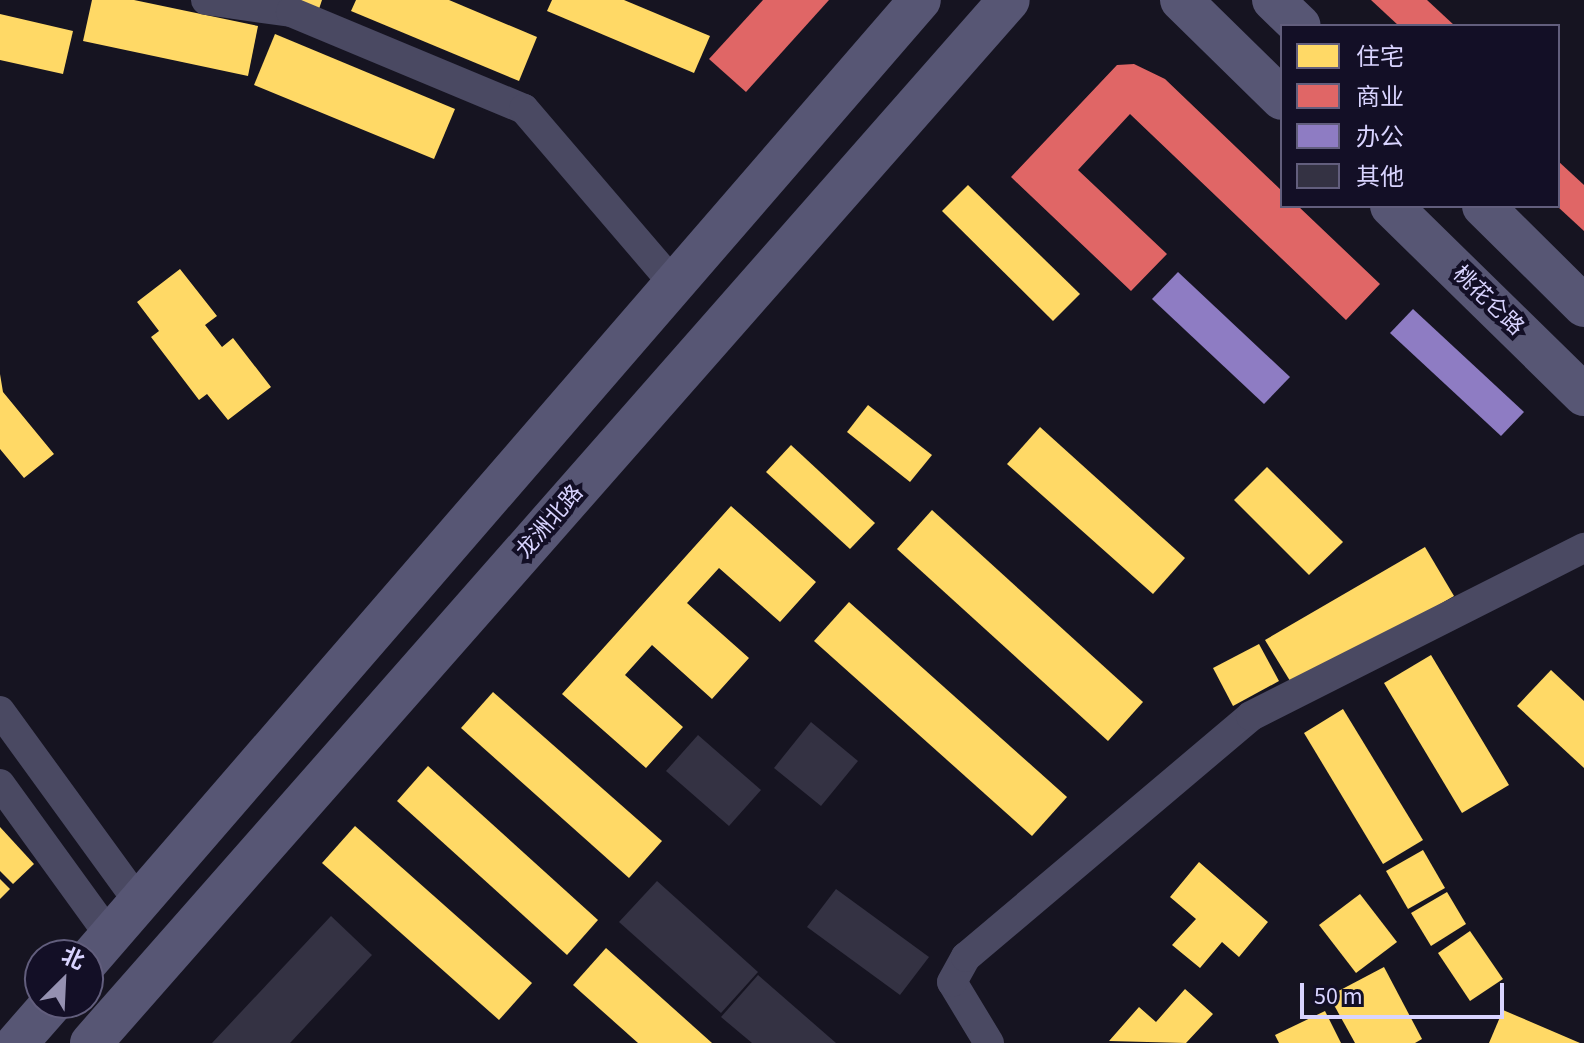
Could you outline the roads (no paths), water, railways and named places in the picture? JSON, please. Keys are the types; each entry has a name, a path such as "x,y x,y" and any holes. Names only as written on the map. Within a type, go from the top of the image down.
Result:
{"main road":[{"path":"104,943 920,0"},
{"name":"龙洲北路","path":"91,1043 1009,0"},
{"path":"1181,0 1280,97"},
{"path":"1273,0 1298,24"},
{"name":"桃花仑路","path":"1393,208 1584,395"},
{"path":"1485,208 1584,306"},
{"path":"17,1043 38,1019"}],"street":[{"path":"206,0 291,12 524,109 674,284"},
{"path":"989,1043 952,982 966,957 1251,716 1584,548"},
{"path":"0,711 139,902"},
{"path":"0,784 93,939"}]}
